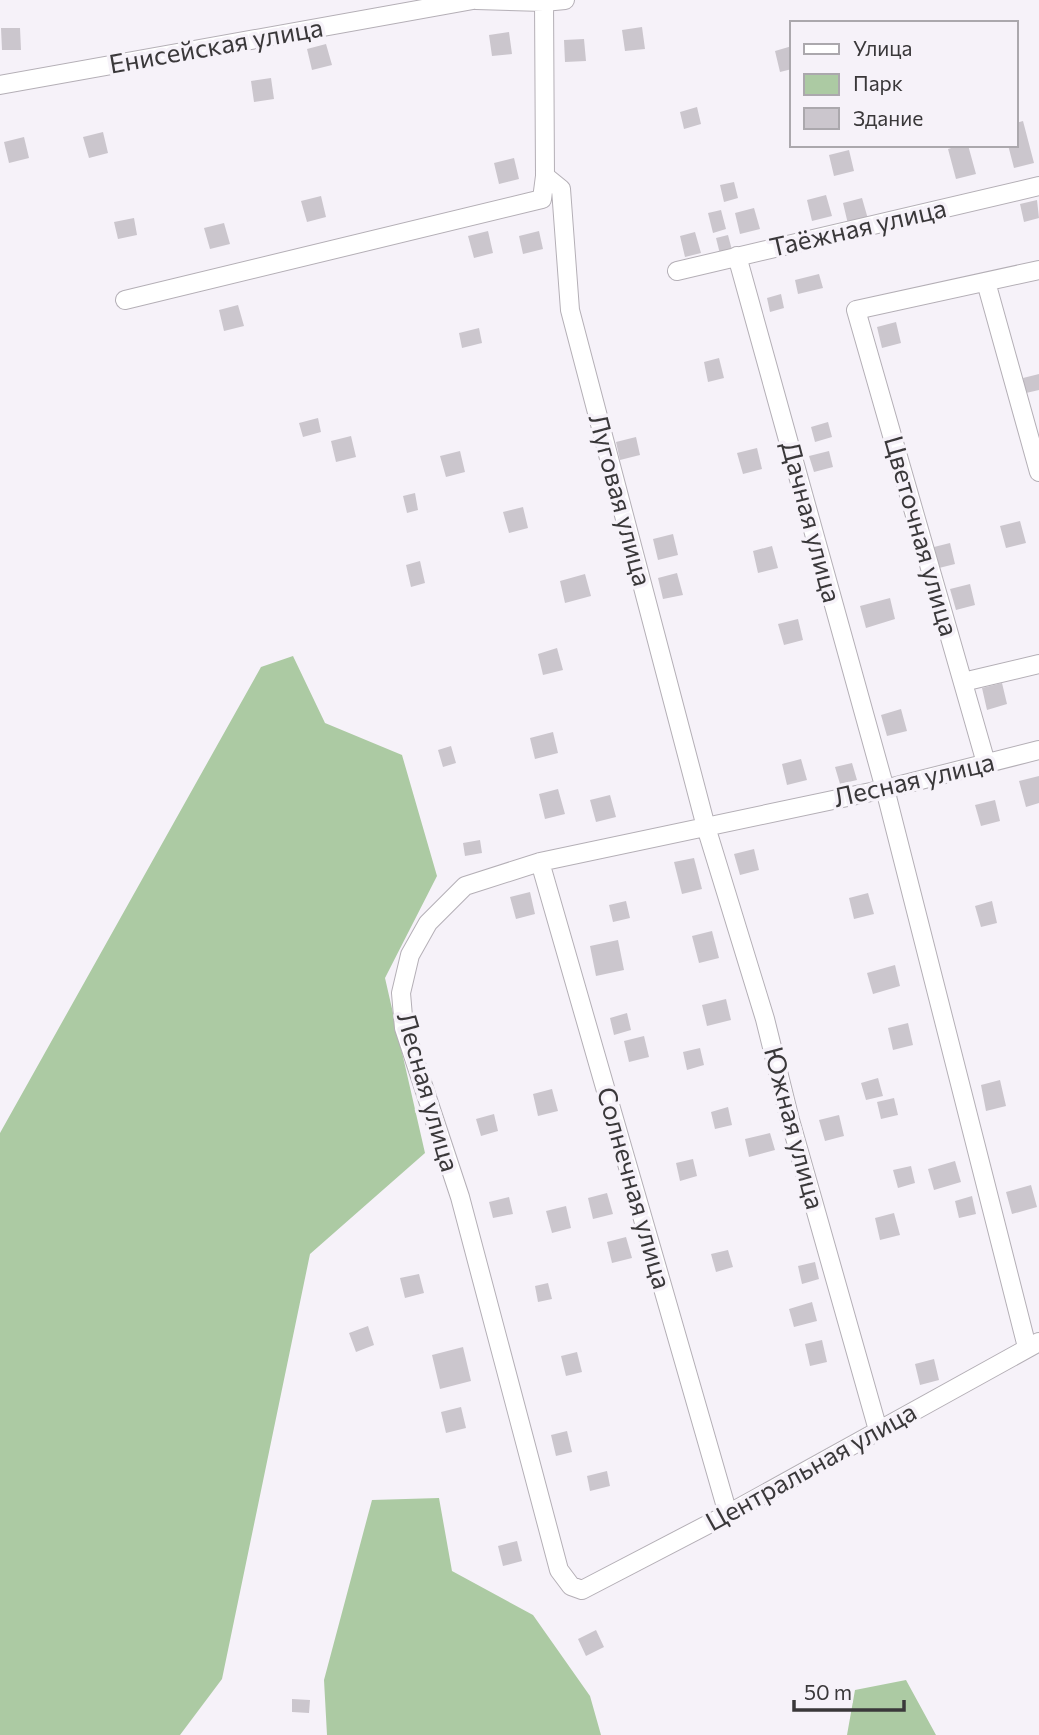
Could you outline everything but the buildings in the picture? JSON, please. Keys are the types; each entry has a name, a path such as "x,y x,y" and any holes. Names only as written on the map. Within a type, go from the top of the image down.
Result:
{"street":[{"name":"Енисейская улица","path":"0,85 475,0 565,0"},
{"path":"125,300 542,199 545,176 544,1"},
{"name":"Луговая улица","path":"545,176 561,189 570,310 706,827"},
{"name":"Таёжная улица","path":"677,271 1039,186"},
{"name":"Дачная улица","path":"737,256 1033,1345"},
{"path":"1039,270 986,282 1039,472"},
{"name":"Цветочная улица","path":"986,282 856,310 986,763"},
{"path":"963,682 1039,664"},
{"name":"Лесная улица","path":"582,1590 570,1586 559,1570 460,1197 404,1028 401,993 410,955 428,923 465,886 540,862 884,789 1039,750"},
{"name":"Южная улица","path":"706,827 765,1019 790,1119 878,1430"},
{"name":"Солнечная улица","path":"540,862 728,1514"},
{"name":"Центральная улица","path":"582,1590 728,1514 1033,1345"}],"green space":[{"path":"293,656 325,723 402,755 437,876 385,978 425,1153 310,1254 222,1679 180,1735 0,1735 0,1133 261,667"},
{"path":"439,1498 452,1571 533,1615 590,1696 601,1735 327,1735 324,1680 372,1500"},
{"path":"906,1680 936,1735 847,1735 855,1690"}]}
